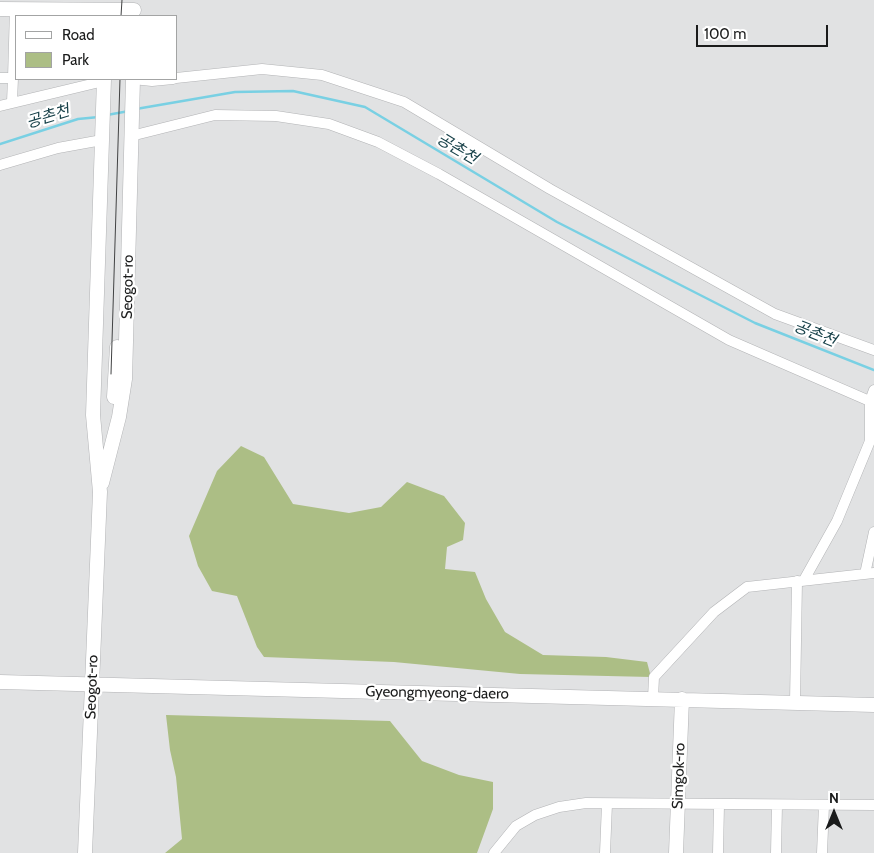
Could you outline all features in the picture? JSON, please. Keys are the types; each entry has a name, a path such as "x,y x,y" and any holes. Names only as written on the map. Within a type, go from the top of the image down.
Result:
{"main road":[{"path":"0,8 130,9"},
{"name":"Seogot-ro","path":"85,853 100,486 93,415 103,83"},
{"name":"Seogot-ro","path":"100,486 119,418 126,379 128,84"},
{"name":"Gyeongmyeong-daero","path":"0,682 92,686 874,704"},
{"name":"Simgok-ro","path":"676,853 682,699"}],"street":[{"path":"12,102 15,9"},
{"path":"178,79 262,69 322,75 404,102 550,189 775,314 874,350"},
{"path":"0,78 13,78"},
{"path":"128,84 164,80"},
{"path":"0,106 103,83"},
{"path":"128,134 216,116 276,116 329,124 378,142 439,174 729,340 872,398 870,441 853,485 837,521 800,580 795,702"},
{"path":"0,165 58,148 102,139"},
{"path":"870,427 874,438"},
{"path":"653,698 654,676 714,612 747,587 869,573 874,532"},
{"path":"605,853 607,804"},
{"path":"494,853 516,826 535,815 568,806 607,804 874,806"},
{"path":"718,853 719,805"},
{"path":"776,853 777,805"},
{"path":"822,853 824,806"}],"green space":[{"path":"241,446 264,457 293,504 349,513 381,507 407,482 444,496 465,523 463,540 447,547 445,569 475,572 486,599 505,632 543,655 606,657 647,662 651,677 520,674 394,662 264,657 257,647 237,596 212,591 198,566 189,536 217,471"},
{"path":"166,715 390,721 422,761 459,775 493,782 493,809 477,853 165,853 182,839 176,777 170,750"}],"waterway":[{"name":"공촌천","path":"136,109 235,92 293,91 365,107 557,222 755,323 874,370"},
{"name":"공촌천","path":"107,115 129,111"},
{"name":"공촌천","path":"0,144 78,119 99,117"}],"tram line":[{"path":"121,15 122,0"},
{"path":"111,374 120,80"}]}
